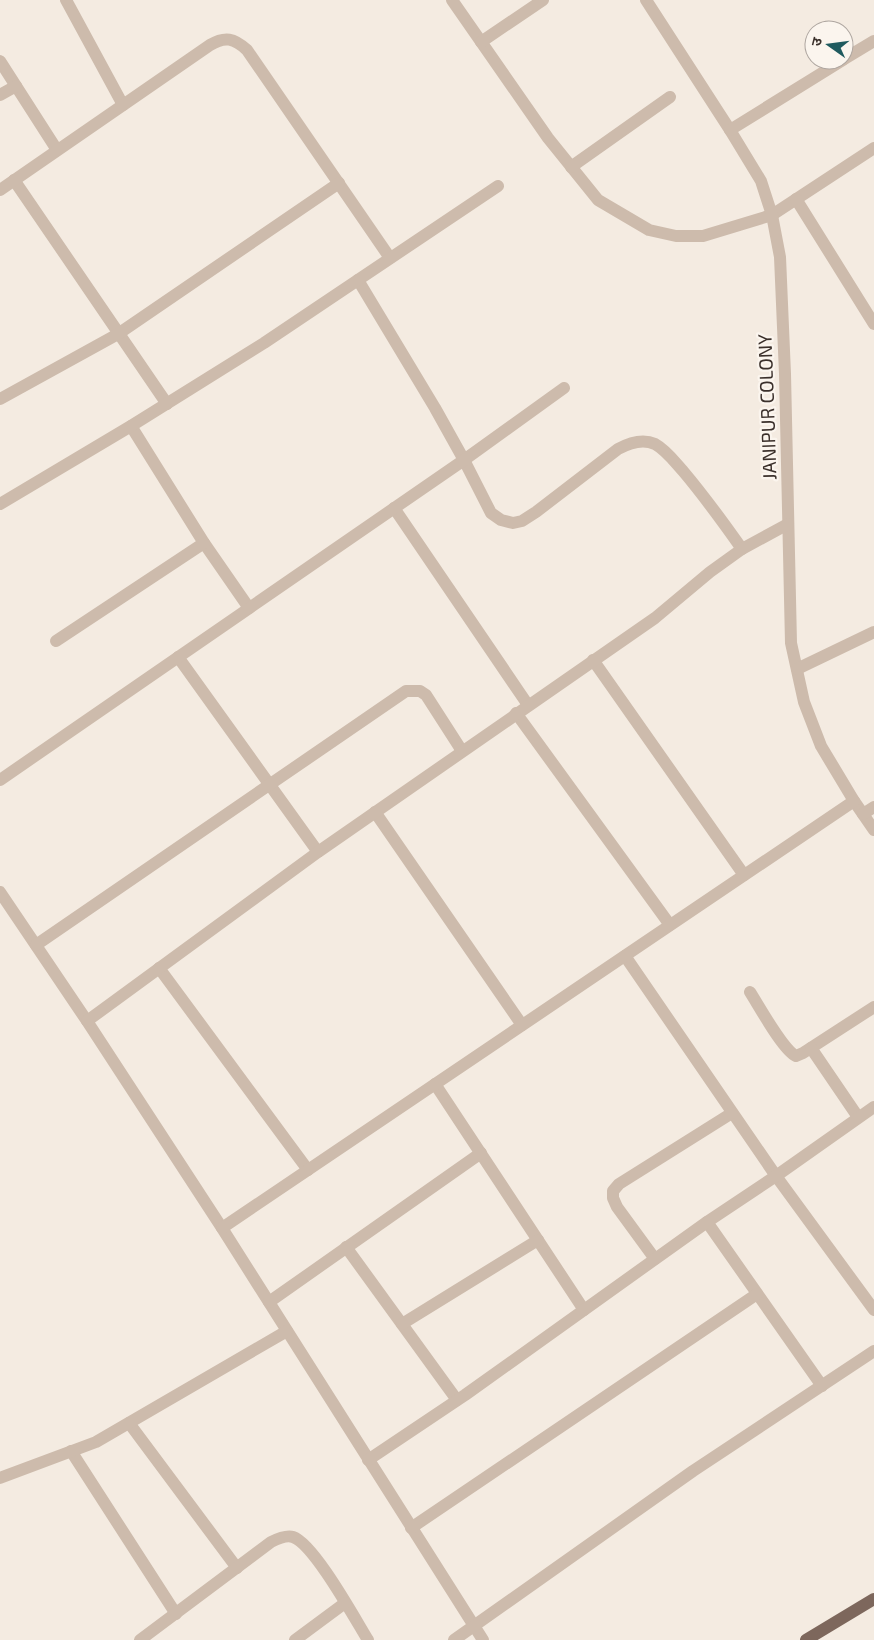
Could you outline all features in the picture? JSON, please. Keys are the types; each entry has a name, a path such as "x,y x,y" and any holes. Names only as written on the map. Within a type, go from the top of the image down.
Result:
{"main road":[{"path":"814,1638 874,1599"}],"street":[{"path":"66,0 123,105"},
{"path":"452,0 548,138 598,200 649,230 676,236 703,236 772,215 874,148"},
{"path":"481,42 543,0"},
{"name":"JANIPUR COLONY","path":"646,0 761,181 772,215 780,257 791,643 804,702 821,746 874,830"},
{"path":"0,190 210,45 228,38 234,40 247,50 390,258"},
{"path":"854,53 874,41"},
{"path":"0,61 57,150"},
{"path":"730,130 827,70"},
{"path":"0,94 16,86"},
{"path":"571,167 670,97"},
{"path":"14,180 167,404"},
{"path":"0,400 118,334 338,183"},
{"path":"2,500 131,426 264,343 498,186"},
{"path":"796,199 874,324"},
{"path":"358,280 464,460 491,513 501,520 513,523 522,521 618,449 629,443 642,441 654,444 667,453 692,482 742,549"},
{"path":"0,780 464,460 564,388"},
{"path":"131,426 204,543 249,608"},
{"path":"394,508 528,704"},
{"path":"88,1021 318,852 528,704 655,618 710,572 742,549 788,524"},
{"path":"56,641 204,543"},
{"path":"796,669 874,632"},
{"path":"178,657 318,852"},
{"path":"592,660 744,875"},
{"path":"36,945 406,691 420,691 426,695 462,751"},
{"path":"516,713 670,925"},
{"path":"222,1228 854,801"},
{"path":"863,814 874,806"},
{"path":"375,812 522,1025"},
{"path":"0,892 88,1021 222,1228 483,1640"},
{"path":"625,956 776,1176 874,1310"},
{"path":"160,968 308,1170"},
{"path":"750,992 791,1054 796,1056 874,1007"},
{"path":"811,1048 858,1117"},
{"path":"435,1084 584,1310"},
{"path":"368,1460 457,1400 707,1222 874,1107"},
{"path":"655,1259 617,1207 612,1198 613,1191 619,1184 732,1113"},
{"path":"268,1302 481,1153"},
{"path":"707,1222 822,1386"},
{"path":"402,1324 538,1240"},
{"path":"346,1247 457,1400"},
{"path":"411,1528 757,1294"},
{"path":"0,1478 96,1442 287,1331"},
{"path":"454,1640 693,1471 874,1351"},
{"path":"129,1424 237,1568"},
{"path":"71,1451 176,1614"},
{"path":"140,1640 271,1542 291,1536 301,1541 310,1551 368,1640"},
{"path":"295,1640 345,1604"}]}
